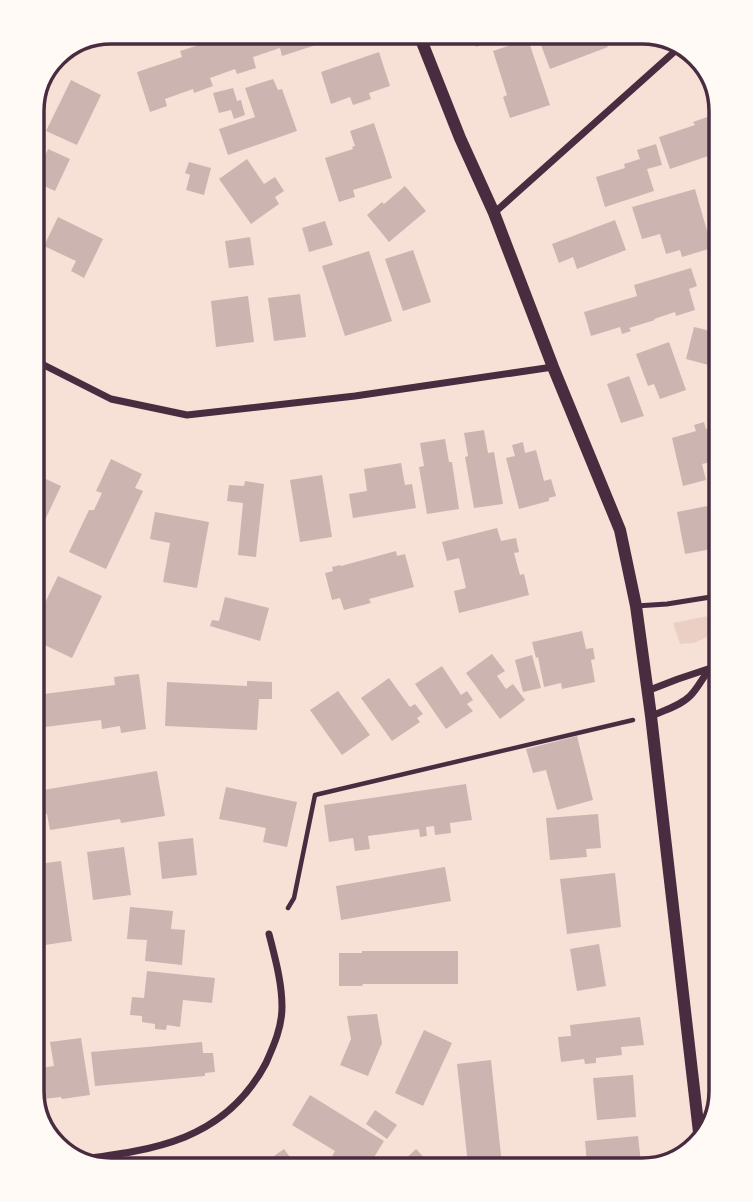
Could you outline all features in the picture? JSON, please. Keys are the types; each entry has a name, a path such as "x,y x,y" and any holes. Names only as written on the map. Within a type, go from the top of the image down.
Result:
{"street":[{"path":"423,44 460,138 494,213 620,530 636,606 698,1127"},
{"path":"494,213 674,52"},
{"path":"44,365 111,399 187,415 342,397 553,367"},
{"path":"647,691 708,669"},
{"path":"650,716 669,709 690,696 708,669"},
{"path":"98,1157 137,1152 177,1140 201,1130 239,1100 261,1071 281,1026 281,983 268,934"}],"lane":[{"path":"636,606 709,597"}],"path":[{"path":"288,908 295,898 315,795 650,716"}],"shaded area":[{"path":"709,616 709,636 694,643 680,644 673,623"}],"building":[{"path":"202,44 316,45 282,56 280,48 253,57 256,68 237,74 235,69 210,78 213,86 194,93 193,89 165,99 167,106 150,112 137,72 182,57 180,51"},
{"path":"513,44 530,44 550,105 510,118 503,97 507,95 493,51"},
{"path":"607,44 608,47 550,69 541,45"},
{"path":"379,52 390,86 369,93 371,99 353,105 350,97 331,104 321,72"},
{"path":"273,79 278,90 282,89 297,131 228,155 219,129 255,117 245,88"},
{"path":"71,80 101,95 77,145 46,131"},
{"path":"233,88 237,101 241,100 245,115 234,119 231,110 219,113 213,93"},
{"path":"709,116 709,156 670,169 659,137 695,125 693,122"},
{"path":"374,123 392,178 353,190 355,197 339,202 325,158 353,149 355,146 350,131"},
{"path":"656,144 662,165 647,169 654,191 605,207 596,177 625,168 624,164 640,159 637,150"},
{"path":"48,149 70,159 55,191 44,186 44,158"},
{"path":"247,159 264,184 275,177 284,191 275,197 279,204 251,224 219,179"},
{"path":"189,162 211,168 204,195 186,190 190,175 185,173"},
{"path":"405,186 426,211 389,242 367,215"},
{"path":"695,189 709,238 709,249 682,257 680,250 666,254 660,234 642,239 632,207"},
{"path":"58,217 103,239 84,278 71,271 76,261 44,246"},
{"path":"615,220 626,250 577,269 573,257 559,263 552,244"},
{"path":"325,221 333,245 309,252 302,228"},
{"path":"250,237 254,265 229,268 225,241"},
{"path":"413,250 431,302 403,311 385,259"},
{"path":"369,251 392,321 345,336 322,266"},
{"path":"691,268 697,286 689,289 695,310 676,316 675,312 629,328 631,331 622,334 620,327 591,336 584,312 637,296 634,285"},
{"path":"300,294 306,337 274,341 268,298"},
{"path":"248,296 254,342 216,347 211,301"},
{"path":"694,327 709,331 709,365 686,359"},
{"path":"669,342 686,390 660,399 654,384 648,386 636,354"},
{"path":"629,376 644,416 621,423 607,384"},
{"path":"704,422 706,429 709,428 709,462 702,464 706,480 683,486 672,438 696,431 694,425"},
{"path":"484,430 488,453 494,452 503,504 474,508 465,457 468,456 464,433"},
{"path":"445,439 449,462 452,462 459,509 427,514 419,467 424,466 420,443"},
{"path":"523,442 525,453 536,450 544,481 551,479 556,496 549,498 549,501 519,509 506,458 515,456 512,445"},
{"path":"111,459 142,474 135,488 143,491 106,569 69,552 89,510 94,510 102,493 96,491"},
{"path":"401,463 405,485 412,484 416,508 353,518 349,494 367,491 364,469"},
{"path":"322,475 332,537 300,542 290,480"},
{"path":"44,478 61,486 44,520"},
{"path":"245,481 264,484 256,557 238,555 243,503 227,501 229,485 244,486"},
{"path":"709,506 709,550 685,554 677,512"},
{"path":"155,512 209,522 197,588 163,582 170,543 150,539"},
{"path":"497,528 501,541 516,538 519,552 514,553 520,575 524,574 529,595 459,613 454,591 466,588 459,558 447,561 442,542"},
{"path":"396,551 397,556 405,554 414,587 369,599 371,603 344,610 340,598 332,600 325,573 333,571 332,567"},
{"path":"58,576 102,596 72,658 44,645 44,605"},
{"path":"225,597 269,608 260,641 210,626 212,620 219,621"},
{"path":"582,631 586,649 593,648 595,659 591,660 595,682 562,689 561,683 544,687 532,642"},
{"path":"492,654 505,671 497,676 506,689 513,684 525,700 500,719 466,673"},
{"path":"532,655 541,688 523,692 515,660"},
{"path":"442,666 461,695 467,691 473,700 467,704 473,711 446,729 415,684"},
{"path":"139,674 146,729 121,733 120,726 102,729 101,720 44,727 44,694 115,685 114,677"},
{"path":"389,678 410,707 415,704 423,714 417,718 420,722 392,741 361,698"},
{"path":"247,681 272,682 272,699 259,699 257,730 165,726 167,682 247,686"},
{"path":"338,691 370,735 342,755 310,710"},
{"path":"577,736 593,800 557,810 546,770 533,773 526,749"},
{"path":"157,771 165,816 121,823 120,819 50,830 47,814 44,815 44,790"},
{"path":"466,784 472,820 450,823 451,833 435,835 434,826 426,827 427,836 420,837 419,829 368,836 370,849 355,851 353,838 329,842 324,805"},
{"path":"226,787 297,802 287,847 263,842 266,828 219,819"},
{"path":"598,814 601,848 586,849 587,857 550,860 546,818"},
{"path":"193,838 197,875 162,879 158,842"},
{"path":"124,847 131,895 93,900 87,852"},
{"path":"61,861 72,941 44,945 44,863"},
{"path":"445,867 451,901 341,920 336,886"},
{"path":"615,873 621,927 567,934 560,879"},
{"path":"130,907 173,911 171,929 185,930 182,965 145,961 147,940 127,939"},
{"path":"599,944 606,986 577,991 570,949"},
{"path":"458,951 458,984 339,986 339,953"},
{"path":"147,971 215,978 212,1003 183,1000 180,1027 167,1025 166,1030 155,1029 155,1024 142,1022 142,1016 130,1015 132,997 144,998"},
{"path":"377,1014 382,1043 368,1076 340,1065 351,1039 347,1016"},
{"path":"640,1017 644,1045 621,1047 622,1055 596,1058 596,1063 585,1064 584,1059 561,1062 558,1037 571,1036 570,1025"},
{"path":"424,1030 452,1043 423,1106 395,1093"},
{"path":"81,1038 90,1095 44,1099 44,1067 54,1066 50,1042"},
{"path":"202,1042 203,1053 213,1053 215,1072 205,1073 205,1076 95,1086 91,1052"},
{"path":"491,1060 501,1158 467,1158 457,1064"},
{"path":"633,1075 636,1117 597,1120 593,1078"},
{"path":"310,1095 384,1141 373,1158 331,1158 335,1151 292,1125"},
{"path":"375,1110 397,1125 387,1139 366,1124"},
{"path":"638,1136 640,1158 587,1158 585,1141"},
{"path":"284,1149 291,1158 271,1158"},
{"path":"416,1149 424,1158 406,1158"}]}
